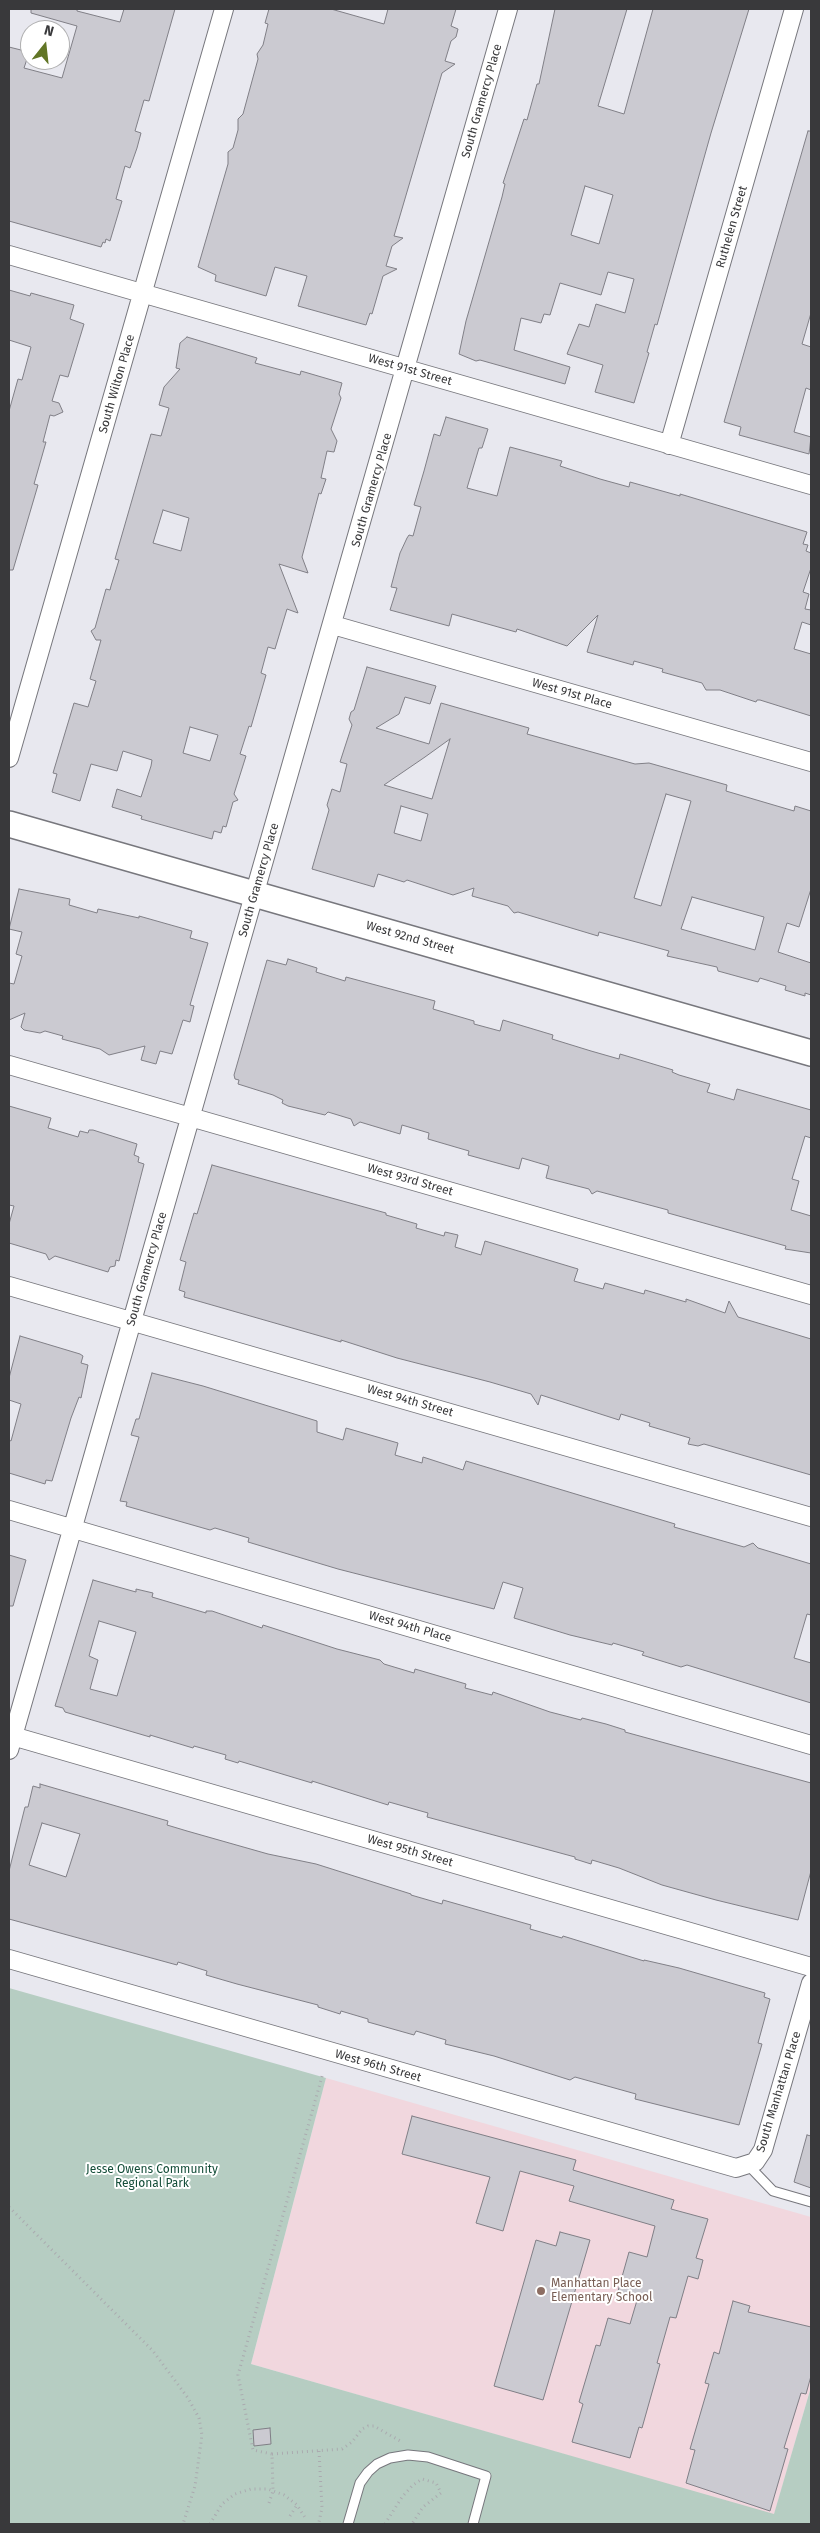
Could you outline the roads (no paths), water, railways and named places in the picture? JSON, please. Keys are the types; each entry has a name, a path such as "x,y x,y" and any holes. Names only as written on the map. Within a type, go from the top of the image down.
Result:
{"street":[{"name":"South Wilton Place","path":"9,758 224,9"},
{"name":"South Gramercy Place","path":"10,1740 333,625 508,9"},
{"name":"Ruthelen Street","path":"669,444 794,9"},
{"name":"West 91st Street","path":"9,254 811,485"},
{"name":"West 91st Place","path":"333,625 811,762"},
{"name":"West 92nd Street","path":"9,824 811,1053"},
{"name":"West 93rd Street","path":"9,1065 811,1295"},
{"name":"West 94th Street","path":"9,1286 811,1517"},
{"name":"West 94th Place","path":"9,1510 811,1745"},
{"name":"West 95th Street","path":"10,1740 811,1967"},
{"name":"West 96th Street","path":"9,1959 723,2165 736,2168 749,2166"},
{"name":"South Manhattan Place","path":"749,2166 761,2156 811,1983"}],"lane":[{"path":"749,2166 773,2191 811,2202"},
{"path":"348,2524 360,2483 368,2472 377,2464 390,2458 413,2456 428,2458 486,2476 473,2524"}],"place":[{"name":"Manhattan Place Elementary School","path":"541,2291"}],"park label":[{"name":"Jesse Owens Community Regional Park","path":"152,2177"}]}
